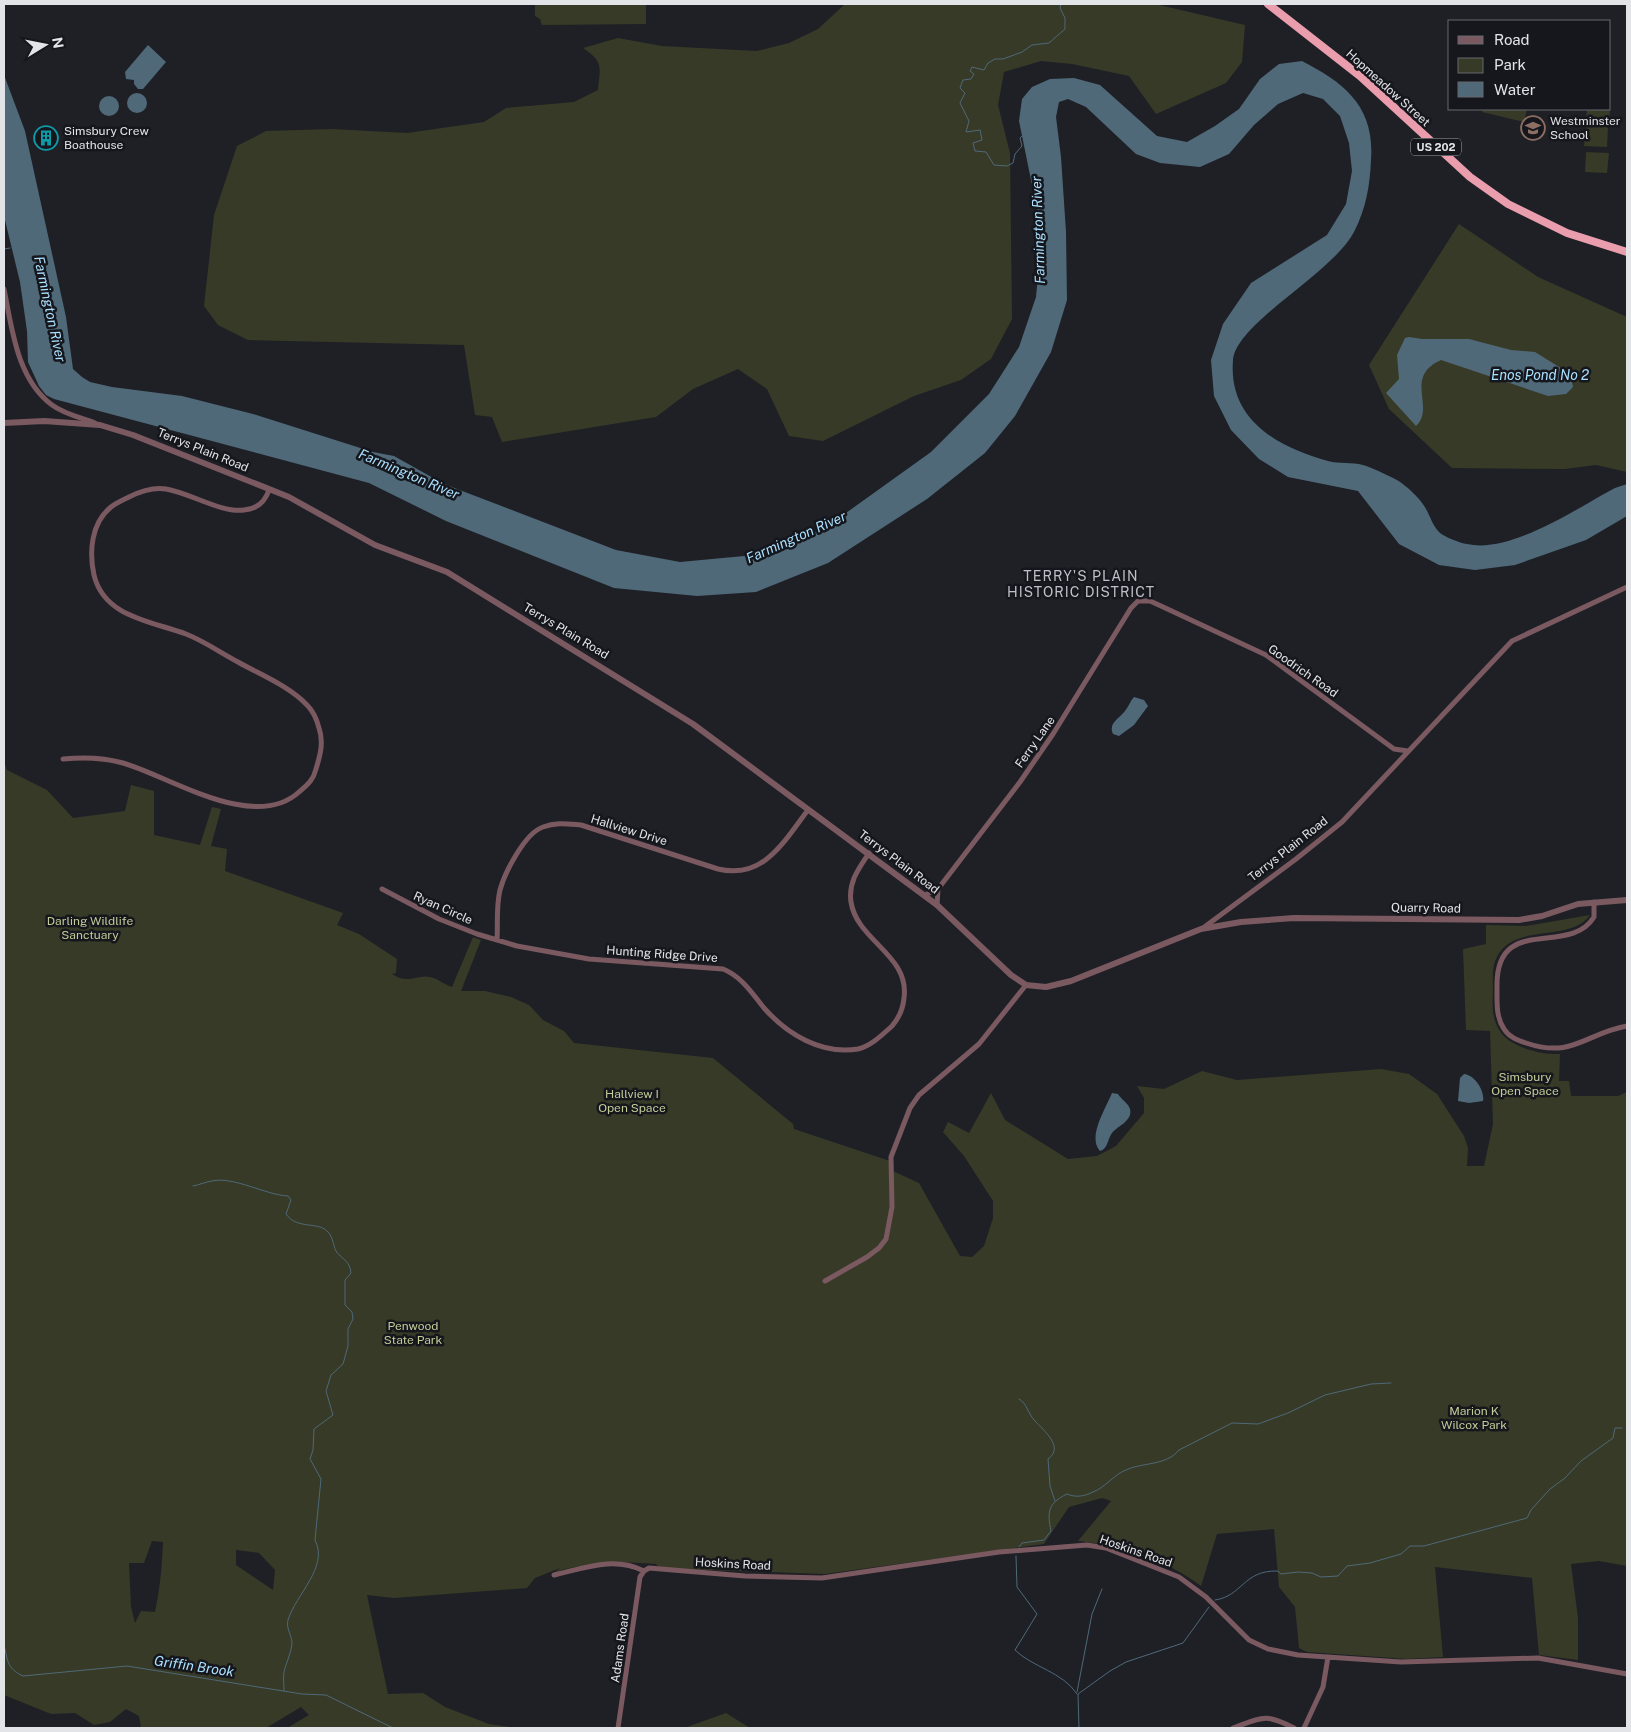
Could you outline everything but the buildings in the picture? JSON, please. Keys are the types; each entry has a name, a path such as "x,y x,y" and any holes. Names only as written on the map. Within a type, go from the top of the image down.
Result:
{"highway":[{"name":"Hopmeadow Street","path":"1268,4 1360,76 1470,177 1508,204 1567,233 1627,252"}],"street":[{"path":"4,289 19,353 34,388 53,406 100,425"},
{"name":"Terrys Plain Road","path":"4,423 44,421 100,425 151,441 289,497 376,545 447,572 693,724 925,895 1011,975 1026,985 1046,987 1071,981 1201,929 1342,822 1512,642 1627,587"},
{"path":"63,759 92,757 124,763 173,785 233,803 268,807 289,801 309,784 314,777 320,758 322,739 318,724 308,706 290,692 204,643 186,634 130,616 108,602 96,581 91,561 92,544 100,521 110,507 139,492 154,488 167,489 239,510 259,505 264,500 268,490"},
{"name":"Goodrich Road","path":"1138,600 1150,601 1266,655 1394,750 1408,752"},
{"name":"Ferry Lane","path":"925,895 938,889 1048,742 1071,708 1131,608 1138,600"},
{"name":"Goodrich Road","path":"1394,750 1399,761"},
{"name":"Hallview Drive","path":"497,940 500,890 520,850 533,832 541,827 560,823 581,826 718,868 738,872 753,867 772,856 808,810"},
{"name":"Hunting Ridge Drive","path":"497,940 574,957 723,969 736,976 769,1013 794,1034 824,1047 843,1050 860,1048 875,1041 894,1023 902,1011 904,994 903,981 897,967 886,951 861,927 851,902 854,878 869,853"},
{"name":"Ryan Circle","path":"382,889 439,919 497,940"},
{"path":"937,905 938,889"},
{"name":"Quarry Road","path":"1201,929 1222,925 1294,918 1519,920 1594,902 1627,900"},
{"path":"1594,902 1594,917 1578,932 1520,942 1502,957 1496,971 1498,1017 1504,1029 1516,1040 1552,1049 1568,1048 1627,1026"},
{"path":"1219,916 1222,925"},
{"path":"825,1281 866,1257 879,1248 886,1239 892,1206 892,1158 910,1108 919,1095 979,1044 1026,985"},
{"name":"Hoskins Road","path":"554,1575 605,1563 621,1563 644,1571 649,1568 745,1576 822,1578 999,1552 1057,1546 1094,1546 1134,1558 1179,1577 1206,1596 1232,1624 1257,1646 1280,1652 1328,1657 1418,1662 1538,1658 1627,1674"},
{"name":"Adams Road","path":"618,1728 639,1580 644,1571"},
{"path":"1304,1728 1323,1687 1328,1657"},
{"path":"1233,1728 1264,1717 1276,1719 1294,1728"}],"green space":[{"path":"535,4 646,4 646,24 542,25 540,19 535,16"},
{"path":"845,4 1155,4 1245,25 1242,62 1226,83 1156,114 1129,76 1072,64 1041,61 1004,72 998,105 1010,153 1012,319 991,359 961,380 914,396 823,441 789,436 767,389 738,369 693,389 656,417 502,442 492,417 475,415 464,345 248,340 218,325 204,306 214,215 237,146 266,131 332,129 407,133 484,122 506,108 574,102 598,90 600,70 598,61 583,48 618,38 662,46 757,51 789,43 818,29"},
{"path":"1483,110 1527,110 1524,122 1482,112"},
{"path":"1587,110 1610,110 1609,124 1586,122"},
{"path":"1586,125 1608,127 1607,147 1584,146"},
{"path":"1586,152 1609,153 1607,173 1585,172"},
{"path":"1459,224 1538,277 1627,317 1627,472 1596,465 1565,469 1452,468 1389,409 1369,365"},
{"path":"4,762 7,770 47,790 73,818 125,811 131,785 154,791 154,835 200,845 212,807 221,809 211,846 227,849 225,871 343,913 337,925 359,934 397,959 396,973 392,974 398,977 408,979 425,976 452,987 473,937 481,940 461,991 485,991 511,997 529,1005 543,1020 564,1031 574,1043 713,1058 793,1124 794,1129 893,1162 893,1171 919,1183 960,1256 972,1257 984,1246 993,1218 993,1201 964,1156 943,1132 948,1122 969,1133 991,1093 1005,1120 1068,1159 1097,1156 1116,1146 1144,1113 1144,1098 1137,1086 1164,1089 1202,1071 1237,1080 1381,1069 1409,1074 1437,1094 1464,1136 1468,1148 1467,1166 1484,1166 1493,1124 1490,1031 1466,1030 1463,949 1486,944 1486,925 1526,926 1590,915 1580,924 1568,929 1524,937 1511,942 1501,951 1494,965 1493,979 1494,1016 1501,1033 1511,1042 1524,1048 1560,1054 1559,1081 1569,1081 1571,1096 1618,1096 1627,1092 1627,1566 1599,1561 1571,1564 1578,1618 1578,1660 1539,1655 1532,1578 1435,1567 1443,1657 1407,1659 1307,1652 1299,1648 1295,1607 1279,1587 1274,1529 1217,1534 1201,1586 1158,1561 1142,1555 1110,1546 1078,1541 1111,1501 1102,1498 1069,1507 1044,1544 825,1574 678,1569 659,1568 656,1564 605,1563 555,1572 560,1568 535,1578 527,1588 394,1598 367,1595 388,1694 423,1693 445,1707 489,1724 516,1728 287,1728 309,1715 301,1707 266,1728 141,1728 139,1716 126,1709 110,1722 94,1725 75,1713 51,1714 4,1695","holes":["152,1541 163,1542 155,1612 141,1611 135,1623 131,1607 129,1563 144,1563","236,1550 259,1553 275,1570 273,1590 236,1565"]},
{"path":"726,1713 750,1728 684,1728"}],"water":[{"path":"148,45 166,62 143,89 138,89 134,84 134,80 126,79 125,72"},
{"name":"Farmington River","path":"1302,61 1344,88 1362,111 1368,125 1371,141 1370,179 1358,223 1343,248 1327,264 1267,314 1250,330 1238,346 1233,360 1234,381 1239,399 1248,415 1260,428 1291,448 1328,461 1363,465 1399,481 1420,501 1439,532 1456,541 1484,545 1523,536 1563,517 1615,488 1627,484 1627,516 1586,540 1515,565 1475,570 1439,565 1399,544 1358,491 1288,477 1259,459 1231,430 1214,396 1211,360 1223,324 1251,283 1327,235 1346,204 1352,171 1349,143 1340,116 1323,99 1303,93 1278,104 1254,125 1229,154 1200,167 1160,163 1136,154 1086,107 1068,99 1059,102 1056,117 1061,157 1066,232 1067,300 1051,352 1015,416 985,453 927,499 828,563 756,592 697,596 614,588 446,521 369,483 54,399 46,395 39,386 28,362 27,331 20,282 4,216 4,75 25,131 66,317 73,369 82,377 90,382 112,387 182,396 253,414 373,452 394,456 444,484 616,550 680,562 755,555 795,543 832,523 931,452 989,394 1019,347 1036,297 1042,234 1019,121 1022,99 1032,87 1050,79 1074,78 1100,85 1157,136 1187,142 1239,109 1260,79 1279,64"},
{"path":"137,93 144,96 147,103 144,110 137,113 130,110 127,103 130,96"},
{"path":"109,96 116,99 119,106 116,113 109,116 102,113 99,106 102,99"},
{"name":"Enos Pond No 2","path":"1405,338 1422,339 1469,339 1511,350 1535,352 1564,370 1571,377 1573,387 1566,394 1548,396 1441,360 1430,367 1424,375 1422,384 1423,410 1421,419 1416,426 1386,393 1399,379 1397,355"},
{"path":"1134,697 1144,700 1148,706 1134,725 1119,736 1113,734 1113,724"},
{"path":"1464,1074 1472,1077 1478,1084 1483,1101 1469,1103 1458,1101 1460,1078"},
{"path":"1112,1093 1118,1094 1127,1103 1130,1113 1127,1120 1114,1130 1106,1146 1100,1151 1096,1138 1097,1130"}],"waterway":[{"path":"1023,135 1020,138 1022,146 1015,154 1013,163 1007,166 994,165 986,152 975,151 973,143 982,140 980,130 966,132 969,121 960,103 965,93 960,88 963,80 971,79 974,74 970,71 972,67 984,70 988,63 995,59 1003,59 1022,52 1032,45 1049,43 1065,29 1065,18 1060,8 1061,4"},
{"path":"4,249 10,248"},
{"path":"193,1186 212,1181 230,1181 270,1193 288,1196 291,1200 286,1214 296,1222 319,1227 328,1232 336,1251 347,1262 351,1273 345,1280 345,1305 352,1312 353,1319 348,1329 348,1346 343,1364 331,1375 326,1391 333,1415 314,1429 313,1450 310,1459 321,1479 315,1540 318,1560 315,1570 288,1620 292,1642 284,1672 284,1691"},
{"path":"1019,1547 1022,1543 1044,1540 1051,1531 1050,1509 1056,1501 1067,1494 1077,1496 1098,1490 1121,1472 1168,1459 1179,1450 1232,1423 1258,1424 1288,1413 1325,1395 1371,1384 1391,1383"},
{"path":"1019,1399 1024,1403 1053,1444 1053,1454 1048,1459 1050,1486 1055,1501"},
{"path":"1215,1600 1232,1594 1250,1579 1266,1572 1278,1571 1281,1574 1312,1573 1321,1577 1338,1576 1347,1566 1370,1563 1401,1554 1410,1546 1424,1546 1527,1518 1531,1510 1550,1489 1565,1478 1581,1461 1613,1438 1615,1428 1622,1428"},
{"path":"1016,1556 1017,1587 1037,1614 1015,1650 1030,1661 1064,1680 1077,1694"},
{"path":"1077,1692 1092,1614 1102,1589"},
{"path":"1079,1728 1078,1694 1126,1662 1183,1643 1209,1607"},
{"name":"Griffin Brook","path":"4,1645 11,1667 23,1676 127,1666 302,1694 326,1695 393,1728"}],"place":[{"name":"Westminster School","path":"1533,128"},
{"name":"Simsbury Crew Boathouse","path":"46,138"}],"district":[{"name":"TERRY'S PLAIN HISTORIC DISTRICT","path":"1081,584"}],"park label":[{"name":"Darling Wildlife Sanctuary","path":"90,928"},
{"name":"Simsbury Open Space","path":"1525,1084"},
{"name":"Hallview I Open Space","path":"632,1101"},
{"name":"Penwood State Park","path":"413,1333"},
{"name":"Marion K Wilcox Park","path":"1474,1418"}]}
